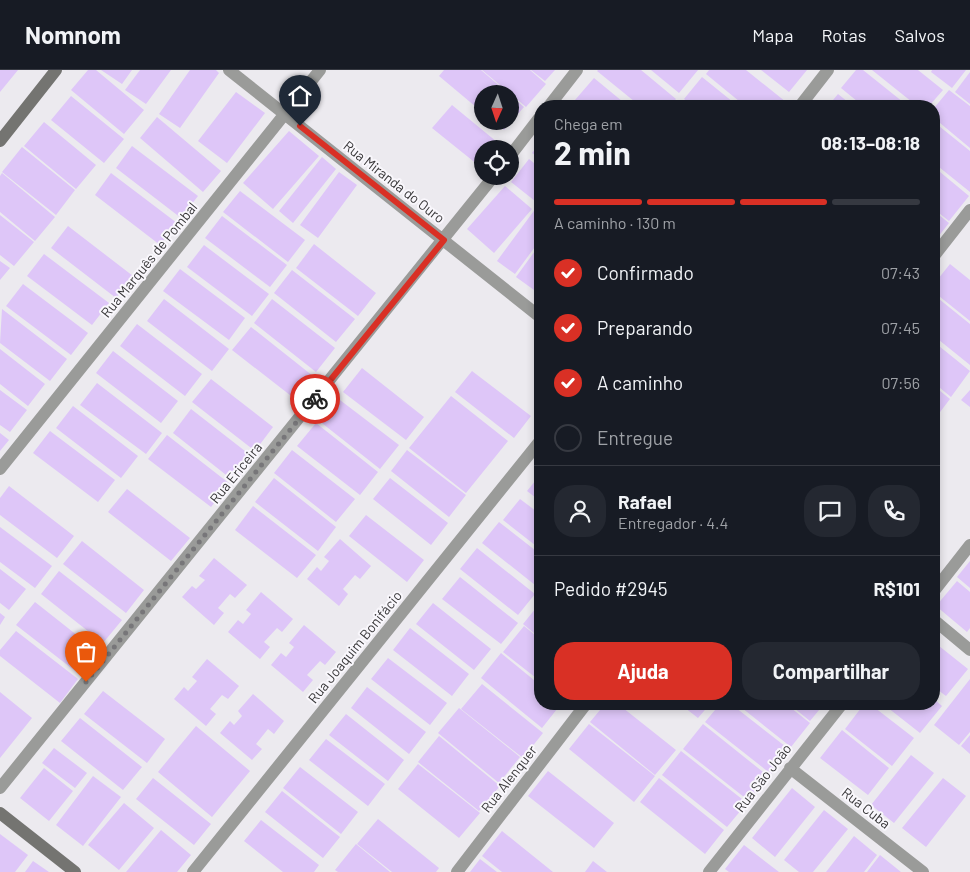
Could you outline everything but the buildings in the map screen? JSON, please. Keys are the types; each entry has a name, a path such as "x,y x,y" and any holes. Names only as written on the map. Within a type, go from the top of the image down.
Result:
{"main road":[{"path":"0,141 56,70"},
{"path":"0,813 75,872"}],"street":[{"name":"Rua Miranda do Ouro","path":"229,70 534,312"},
{"name":"Rua Marquês de Pombal","path":"0,469 320,70"},
{"path":"554,100 577,70"},
{"path":"805,100 828,70"},
{"path":"519,144 534,125"},
{"name":"Rua Ericeira","path":"0,788 487,185"},
{"path":"940,248 970,210"},
{"name":"Rua Joaquim Bonifácio","path":"193,872 534,448"},
{"path":"940,583 970,545"},
{"path":"940,625 970,650"},
{"name":"Rua Alenquer","path":"456,872 581,710"},
{"name":"Rua São João","path":"709,872 837,710"},
{"name":"Rua Cuba","path":"790,768 923,872"}],"way so far":[{"path":"86,682 315,399"}],"route":[{"path":"300,126 444,240 315,399"}]}
